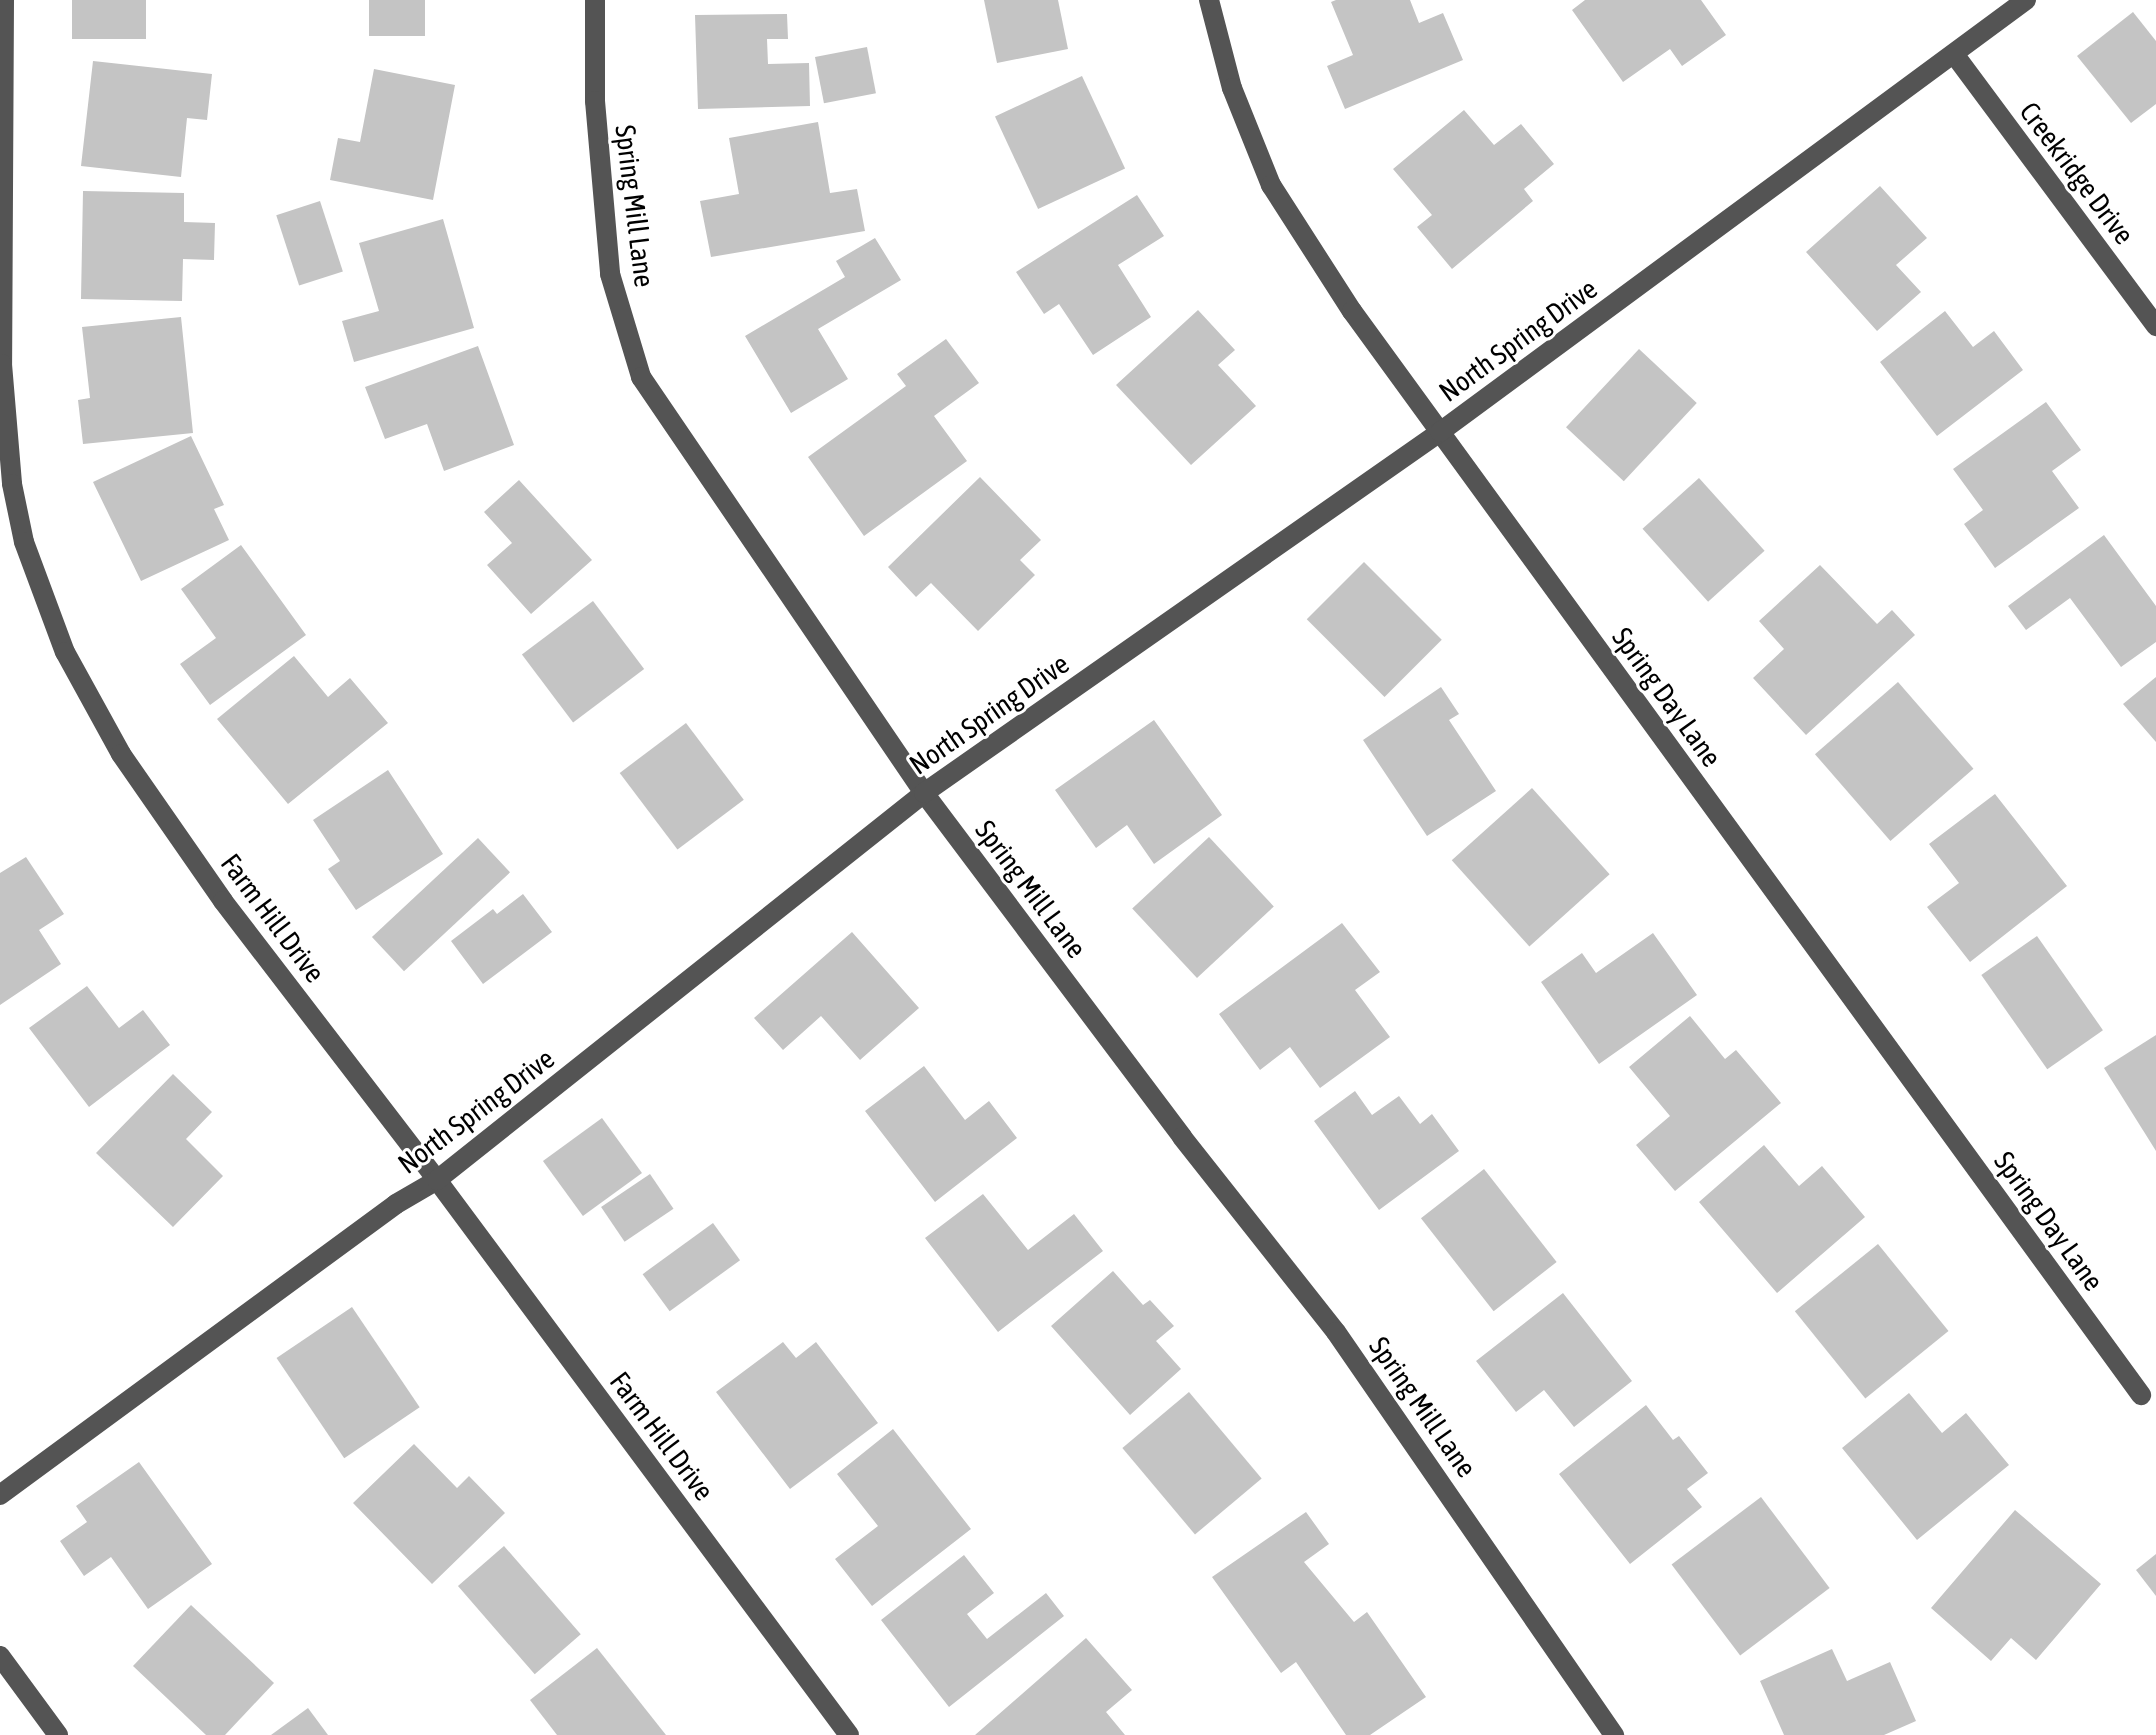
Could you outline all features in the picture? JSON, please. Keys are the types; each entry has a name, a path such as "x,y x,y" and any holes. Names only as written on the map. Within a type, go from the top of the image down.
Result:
{"street":[{"name":"Farm Hill Drive","path":"4,0 2,364 12,484 24,542 59,638 121,754 223,901 437,1180 849,1735"},
{"name":"Spring Mill Lane","path":"595,0 595,101 610,274 641,377 924,793 1182,1137 1336,1332 1614,1735"},
{"name":"Spring Day Lane","path":"1209,0 1232,88 1271,185 1352,311 2141,1395"},
{"name":"North Spring Drive","path":"0,1495 396,1204 437,1180 924,793 1440,432 2026,0"},
{"name":"Creekridge Drive","path":"1954,54 2156,326"},
{"path":"0,1656 58,1735"}],"building":[{"path":"72,0 146,0 146,39 72,39"},
{"path":"369,0 425,0 425,36 369,36"},
{"path":"984,0 1058,0 1068,49 997,63"},
{"path":"1410,0 1419,23 1443,13 1463,60 1345,109 1327,66 1353,55 1331,2"},
{"path":"1585,0 1701,0 1726,35 1682,66 1670,49 1623,82 1572,10"},
{"path":"2133,12 2156,41 2156,104 2131,123 2077,56"},
{"path":"787,14 788,39 767,39 768,64 809,63 810,106 698,109 695,15"},
{"path":"867,47 876,93 824,103 815,57"},
{"path":"93,61 212,74 207,120 187,118 181,177 81,166"},
{"path":"374,69 455,85 433,200 330,180 338,138 360,142"},
{"path":"1082,76 1125,168 1038,209 995,117"},
{"path":"1464,110 1494,145 1521,124 1554,164 1524,189 1533,201 1452,269 1417,227 1432,215 1393,169"},
{"path":"818,122 830,193 857,189 865,231 711,257 700,201 739,194 729,138"},
{"path":"1880,186 1927,238 1896,265 1921,292 1877,331 1806,252"},
{"path":"83,191 184,193 184,222 215,223 214,260 183,259 182,301 81,299"},
{"path":"1137,195 1164,236 1118,265 1151,317 1093,355 1059,304 1044,314 1016,272"},
{"path":"320,201 343,271 299,286 276,215"},
{"path":"443,219 474,328 354,362 342,321 379,311 359,243"},
{"path":"875,238 901,280 818,329 848,379 791,413 745,336 845,277 836,261"},
{"path":"1198,310 1235,350 1218,365 1256,406 1191,465 1116,385"},
{"path":"1945,311 1973,347 1994,331 2023,370 1937,436 1880,362"},
{"path":"181,317 193,433 83,444 78,400 90,398 82,327"},
{"path":"946,339 979,383 934,416 967,461 864,536 808,457 906,386 897,374"},
{"path":"478,346 514,445 444,471 427,424 385,439 365,387"},
{"path":"1639,349 1697,403 1624,481 1566,427"},
{"path":"2046,402 2081,450 2052,471 2079,508 1995,568 1964,524 1983,510 1953,469"},
{"path":"191,436 224,505 214,509 229,540 141,581 93,482"},
{"path":"980,477 1041,540 1020,560 1035,575 978,631 931,583 916,597 888,567"},
{"path":"1699,478 1765,551 1708,602 1643,529"},
{"path":"519,480 592,560 531,614 487,565 512,543 484,512"},
{"path":"2104,535 2156,606 2156,642 2121,667 2070,598 2026,630 2008,606"},
{"path":"241,545 306,635 210,705 180,664 216,638 181,589"},
{"path":"1364,562 1442,640 1385,697 1307,619"},
{"path":"1820,565 1877,624 1892,610 1915,635 1806,735 1753,678 1784,649 1759,621"},
{"path":"593,601 644,669 573,722 522,655"},
{"path":"294,656 328,697 350,678 388,723 288,804 217,719"},
{"path":"2156,677 2156,742 2123,704"},
{"path":"1898,682 1973,769 1890,841 1815,754"},
{"path":"1441,687 1459,714 1449,720 1496,791 1427,836 1363,740"},
{"path":"1154,720 1222,815 1154,864 1127,825 1096,848 1055,790"},
{"path":"686,723 744,800 677,850 620,773"},
{"path":"388,770 443,854 356,910 328,869 340,861 313,820"},
{"path":"1532,788 1610,874 1529,946 1452,860"},
{"path":"1995,794 2067,886 1970,962 1927,907 1959,883 1929,844"},
{"path":"1209,837 1274,906 1197,978 1132,909"},
{"path":"478,838 510,872 404,971 372,937"},
{"path":"26,857 64,914 39,930 61,964 0,1005 0,873"},
{"path":"523,894 552,932 483,984 451,941 493,909 497,914"},
{"path":"1342,923 1380,972 1355,990 1390,1037 1320,1088 1290,1047 1260,1070 1219,1014"},
{"path":"852,932 919,1008 860,1060 821,1016 783,1050 754,1018"},
{"path":"1653,933 1697,995 1599,1064 1541,982 1582,953 1596,973"},
{"path":"2037,936 2103,1030 2047,1069 1981,975"},
{"path":"87,986 119,1028 143,1010 170,1045 89,1107 29,1028"},
{"path":"1690,1016 1725,1059 1736,1050 1781,1103 1675,1191 1636,1145 1670,1116 1629,1067"},
{"path":"2156,1035 2156,1151 2104,1068"},
{"path":"924,1066 965,1120 989,1101 1017,1138 935,1202 865,1111"},
{"path":"173,1074 212,1112 186,1139 223,1176 173,1227 96,1153"},
{"path":"1355,1091 1372,1115 1399,1096 1420,1124 1432,1114 1459,1151 1379,1210 1314,1121"},
{"path":"602,1118 642,1173 583,1216 543,1161"},
{"path":"1764,1145 1799,1186 1822,1166 1865,1217 1777,1293 1699,1202"},
{"path":"1484,1169 1557,1262 1494,1311 1421,1218"},
{"path":"650,1174 673,1209 625,1242 601,1207"},
{"path":"983,1194 1028,1250 1074,1214 1103,1251 998,1332 925,1238"},
{"path":"713,1223 740,1260 670,1311 643,1274"},
{"path":"1878,1244 1948,1331 1865,1398 1795,1311"},
{"path":"1113,1271 1143,1305 1150,1300 1174,1326 1156,1341 1181,1369 1130,1415 1051,1326"},
{"path":"1563,1293 1632,1381 1574,1427 1544,1390 1516,1412 1476,1361"},
{"path":"352,1307 420,1407 344,1458 277,1358"},
{"path":"783,1342 796,1358 816,1342 878,1423 790,1489 716,1392"},
{"path":"1189,1392 1262,1479 1195,1534 1122,1448"},
{"path":"1909,1393 1942,1433 1966,1413 2009,1465 1917,1540 1842,1448"},
{"path":"1646,1405 1673,1440 1679,1436 1708,1473 1687,1489 1702,1507 1630,1564 1559,1474"},
{"path":"893,1429 971,1529 872,1606 835,1559 878,1526 837,1474"},
{"path":"414,1444 457,1488 469,1476 505,1513 432,1584 353,1503"},
{"path":"139,1462 212,1564 148,1609 111,1557 84,1576 60,1541 87,1522 76,1506"},
{"path":"1761,1497 1830,1588 1740,1655 1672,1564"},
{"path":"2015,1510 2101,1584 2036,1660 2011,1638 1991,1661 1931,1608"},
{"path":"1306,1512 1329,1544 1304,1562 1354,1622 1367,1612 1426,1697 1370,1735 1346,1735 1296,1662 1281,1673 1212,1577"},
{"path":"504,1546 581,1634 535,1674 458,1586"},
{"path":"2156,1554 2156,1596 2136,1570"},
{"path":"964,1555 994,1593 967,1614 987,1639 1046,1593 1064,1616 949,1707 881,1620"},
{"path":"191,1605 274,1683 225,1735 206,1735 133,1666"},
{"path":"1086,1638 1132,1690 1106,1712 1125,1735 975,1735"},
{"path":"597,1648 666,1735 557,1735 530,1700"},
{"path":"1832,1649 1847,1681 1890,1662 1916,1721 1884,1735 1784,1735 1760,1681"},
{"path":"308,1708 328,1735 271,1735"}]}
